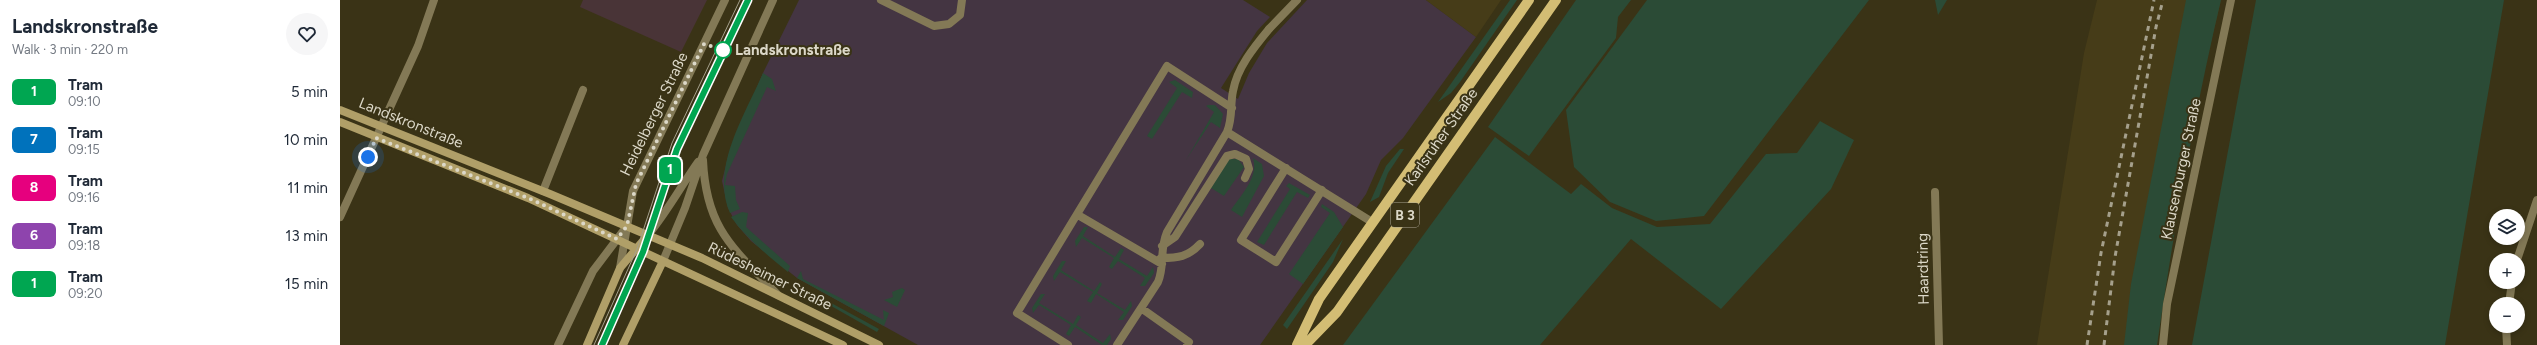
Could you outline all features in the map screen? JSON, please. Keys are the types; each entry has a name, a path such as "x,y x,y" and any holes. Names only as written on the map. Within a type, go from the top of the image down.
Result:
{"main road":[{"name":"Karlsruher Straße","path":"1297,345 1319,299 1529,0"},
{"name":"Karlsruher Straße","path":"1305,345 1337,312 1556,0"},
{"name":"Landskronstraße","path":"340,110 543,191 648,235"},
{"name":"Landskronstraße","path":"340,122 376,138 528,198 637,249"},
{"name":"Rüdesheimer Straße","path":"648,235 778,294 879,345"},
{"name":"Heidelberger Straße","path":"587,345 620,268 648,235"},
{"name":"Rüdesheimer Straße","path":"637,249 843,345"},
{"name":"Heidelberger Straße","path":"622,345 662,261"}],"street":[{"path":"340,217 418,46 434,0"},
{"name":"Heidelberger Straße","path":"620,268 620,241 627,226 636,184 725,0"},
{"name":"Heidelberger Straße","path":"662,261 670,244 703,155 773,0"},
{"path":"881,0 934,26 949,24 960,15 962,0"},
{"path":"1117,345 1158,282 1162,246 1167,232 1227,132 1232,108 1232,92 1240,71 1269,29 1297,0"},
{"name":"Klausenburger Straße","path":"2163,345 2167,304 2231,0"},
{"path":"1068,345 1017,313 1078,215 1167,66 1232,108"},
{"path":"543,191 583,90"},
{"path":"1227,132 1372,222"},
{"path":"1162,246 1175,237 1227,156 1235,154 1246,159 1249,169 1245,178"},
{"path":"703,155 706,192 715,221 735,250 778,294"},
{"name":"Heidelberger Straße","path":"648,235 664,216 681,185 703,155"},
{"path":"1286,168 1241,240 1276,262 1322,190"},
{"name":"Haardtring","path":"1935,192 1939,345"},
{"path":"2519,253 2537,200"},
{"path":"1078,215 1161,261 1182,258 1189,255 1200,244"},
{"path":"558,345 593,271 620,241"},
{"path":"1141,308 1189,342 1187,345"},
{"path":"2506,333 2507,345"}],"shaded area":[{"path":"583,0 707,0 681,52 580,7"},
{"path":"799,0 1243,0 1270,17 1257,31 1221,88 1238,99 1249,73 1267,43 1307,0 1426,0 1476,37 1403,138 1381,160 1366,194 1260,345 918,345 797,278 751,241 737,225 728,208 722,181 729,153 763,73"},
{"path":"1426,0 1501,0 1476,37"},
{"path":"2097,0 2221,0 2199,93 2177,208 2157,345 2037,345 2084,53"}],"green space":[{"path":"1510,0 1517,0 1460,82 1451,93 1438,102"},
{"path":"1576,0 1631,0 1618,17 1616,38 1529,156 1488,127"},
{"path":"1647,0 1869,0 1704,216 1656,221 1610,202 1574,167 1566,110"},
{"path":"1935,0 1947,0 1938,15"},
{"path":"2186,0 2221,0 2185,172 2157,345 2124,345 2131,284"},
{"path":"2256,0 2504,0 2445,345 2192,345"},
{"path":"763,73 772,79 776,91 767,87 727,174 725,185 735,186 736,200 740,209 730,213 725,196 724,178 727,160 739,124"},
{"path":"1175,80 1193,92 1192,98 1182,92 1152,139 1147,136 1177,88 1169,82"},
{"path":"1215,105 1223,114 1220,128 1211,122 1186,160 1214,112 1206,106"},
{"path":"1820,121 1854,140 1831,189 1721,309 1631,239 1540,345 1343,345 1495,137 1571,194 1581,184 1612,208 1657,227 1710,224 1766,154 1797,153"},
{"path":"1400,149 1404,149 1388,173 1379,197 1370,202 1386,166"},
{"path":"1253,158 1262,164 1264,176 1242,217 1231,210 1248,186 1254,172"},
{"path":"1229,159 1238,159 1244,167 1224,196 1211,188"},
{"path":"1289,183 1310,195 1308,198 1297,192 1264,245 1257,242 1290,189 1286,186"},
{"path":"1322,204 1334,212 1343,227 1303,284 1289,274 1330,213 1321,207"},
{"path":"742,212 748,213 746,227 790,266 788,272 751,240 731,217"},
{"path":"1084,227 1088,227 1083,236 1115,257 1121,248 1124,250 1119,259 1147,276 1153,267 1154,273 1145,286 1140,286 1145,278 1118,261 1112,269 1109,267 1114,258 1082,238 1076,247 1075,241"},
{"path":"1343,239 1333,262 1287,329 1283,325"},
{"path":"1062,261 1066,261 1061,270 1094,291 1100,282 1102,284 1097,293 1125,310 1131,301 1132,306 1123,320 1118,320 1124,312 1096,294 1091,303 1087,301 1093,292 1060,272 1054,281 1053,276"},
{"path":"801,271 803,279 884,320 883,310 889,313 884,326 797,278"},
{"path":"902,288 905,290 897,307 884,300 893,297 892,292"},
{"path":"811,292 879,329 877,332 810,294"},
{"path":"1041,294 1045,294 1039,303 1073,324 1078,315 1081,317 1076,325 1103,343 1110,334 1111,339 1107,345 1102,345 1075,327 1069,336 1066,334 1071,325 1039,305 1033,313 1032,308"}],"tram line":[{"path":"594,345 637,249 672,143 740,0"},
{"path":"602,345 643,252 677,149 748,0"},
{"name":"1","path":"602,345 643,252 677,149 748,0"}],"railway":[{"path":"2087,345 2101,253 2154,0"},
{"path":"2104,345 2115,257 2156,27 2163,0"}],"place":[{"name":"Landskronstraße","path":"723,50"}],"route":[{"path":"368,157 376,138 528,198 617,239 627,226 633,191 636,184 657,138 704,44 723,50"}]}
